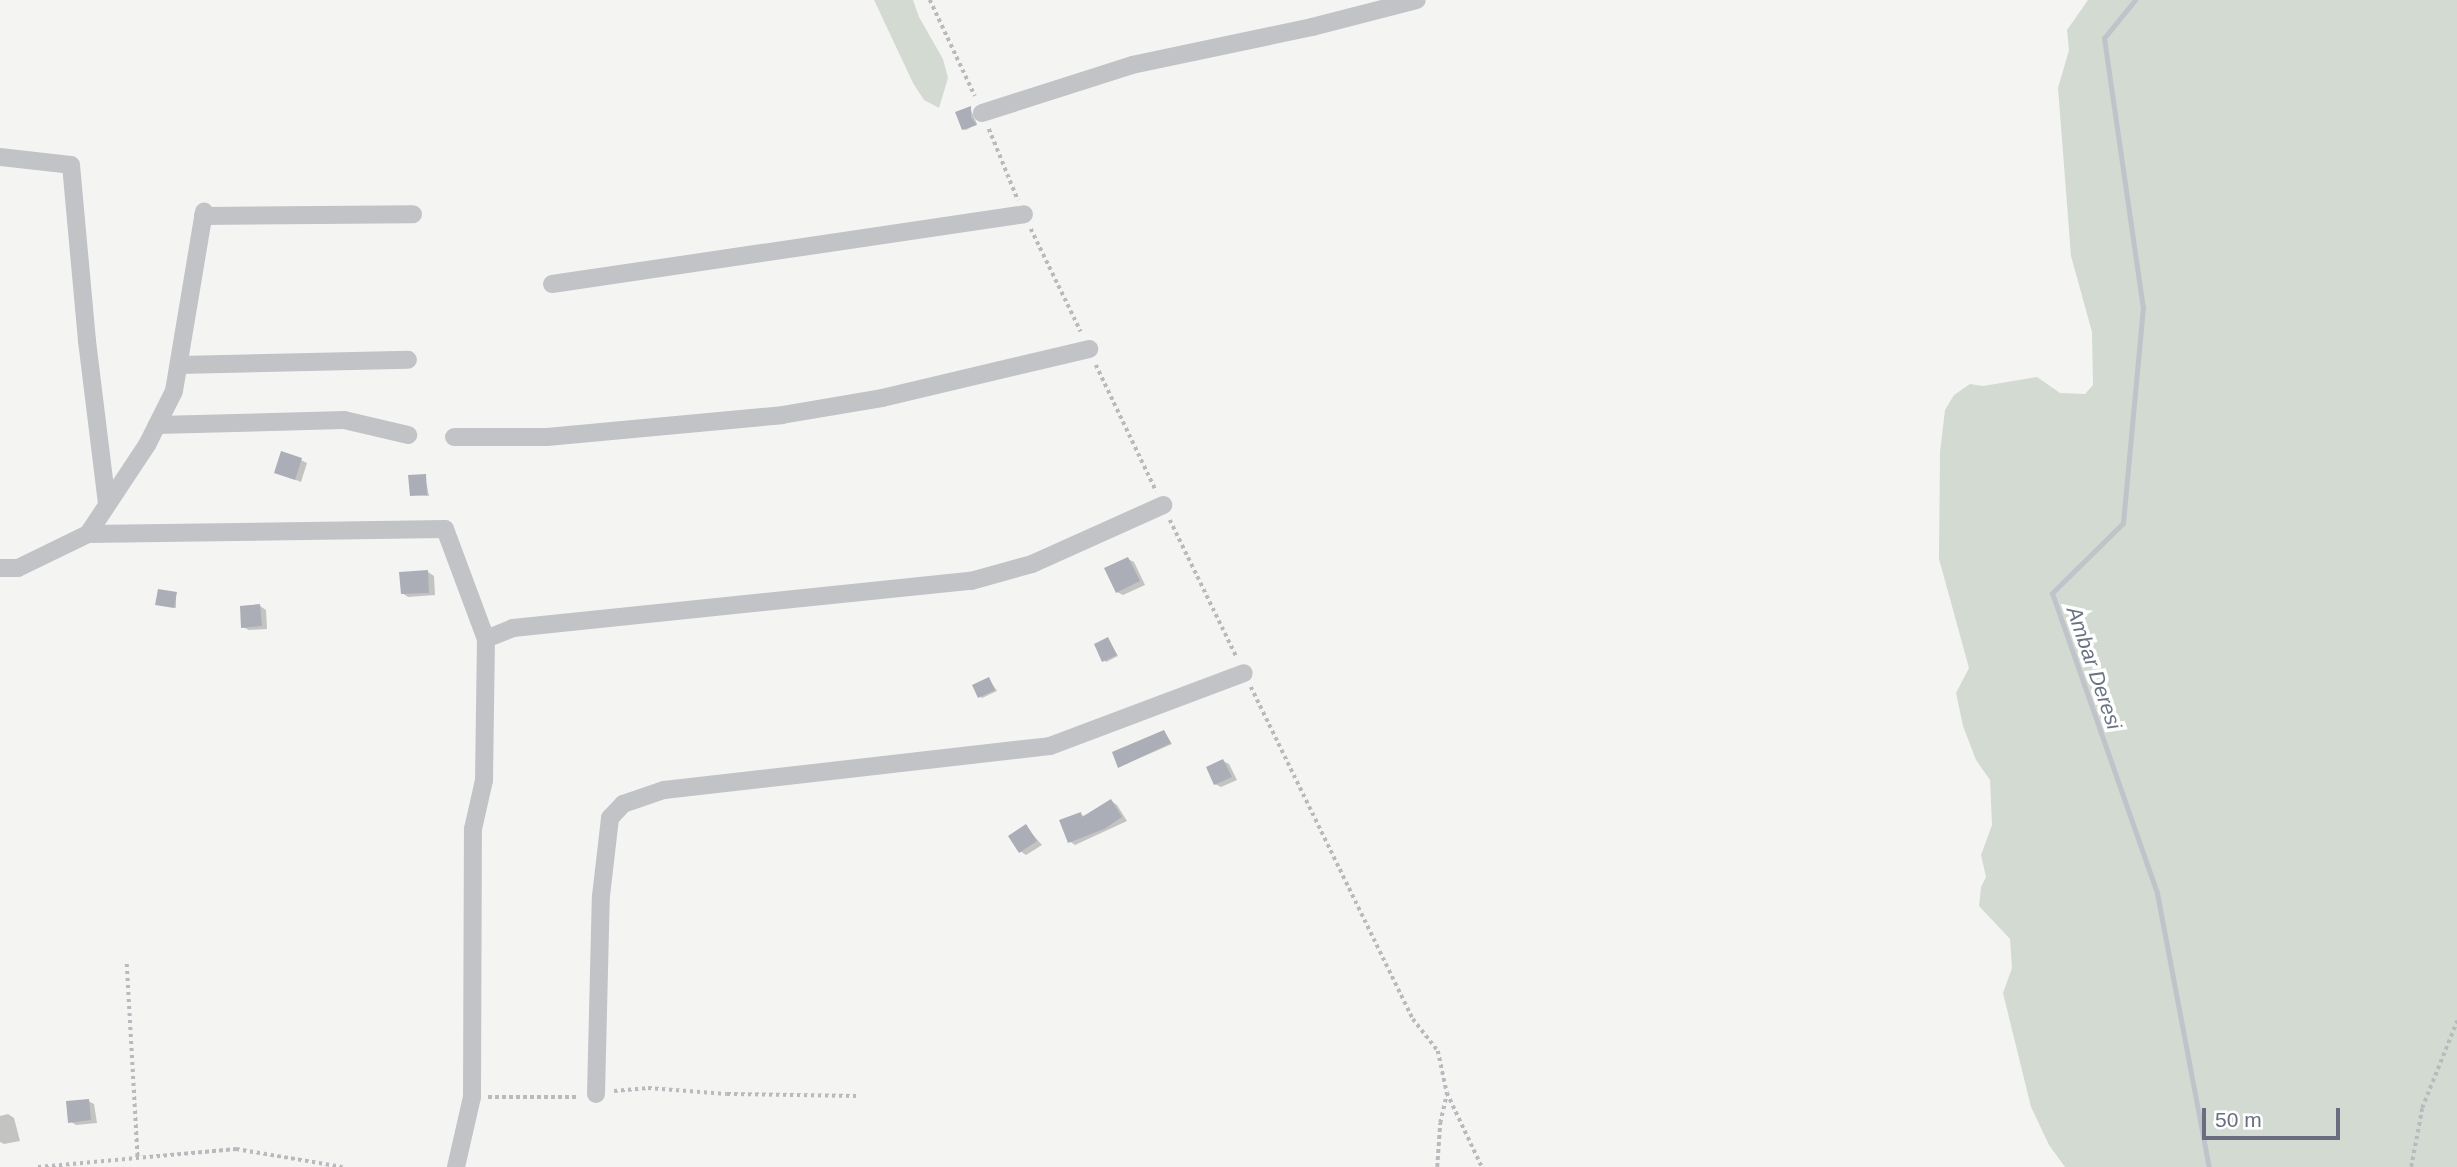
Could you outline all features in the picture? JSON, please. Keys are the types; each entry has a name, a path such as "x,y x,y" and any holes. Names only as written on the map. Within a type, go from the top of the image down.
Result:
{"street":[{"path":"982,113 1132,65 1312,27 1417,0"},
{"path":"0,157 71,165 87,341 107,504"},
{"path":"88,534 157,425 174,391 204,213 413,214"},
{"path":"552,284 1024,214"},
{"path":"454,437 547,437 782,415 882,398 1089,349"},
{"path":"179,365 408,360"},
{"path":"157,425 344,420 408,435"},
{"path":"486,639 513,628 971,581 1032,564 1163,505"},
{"path":"0,568 18,568 88,534 445,529 486,639 484,780 473,829 472,1097 456,1167"},
{"path":"596,1094 601,896 610,818 623,804 664,790 1050,746 1244,673"}],"path":[{"path":"930,0 982,113 1024,214 1244,673 1413,1019 1438,1051 1447,1093 1482,1167"},
{"path":"127,964 138,1158"},
{"path":"2411,1167 2422,1108 2457,1021"},
{"path":"472,1097 567,1099 648,1088 727,1094 856,1096"},
{"path":"1437,1167 1440,1123 1447,1093"},
{"path":"38,1167 236,1149 342,1167"}],"shaded area":[{"path":"874,0 913,0 919,17 943,59 948,78 939,108 924,100 913,83"},
{"path":"2088,0 2457,0 2457,1167 2065,1167 2049,1145 2031,1107 2003,993 2012,968 2010,939 1979,906 1981,887 1986,877 1981,855 1992,825 1990,780 1976,760 1963,726 1956,693 1969,668 1939,559 1940,452 1945,410 1954,395 1970,384 1983,386 2037,377 2060,393 2085,394 2093,385 2092,332 2071,256 2058,88 2069,50 2067,30"}],"building":[{"path":"971,106 971,117 977,125 962,130 955,112"},
{"path":"281,451 302,458 295,480 274,473"},
{"path":"426,474 427,495 410,496 408,475"},
{"path":"1128,557 1140,581 1116,593 1104,568"},
{"path":"428,570 429,593 401,594 399,572"},
{"path":"158,589 177,592 174,608 155,605"},
{"path":"260,604 262,626 241,628 240,606"},
{"path":"1108,637 1117,655 1102,662 1094,644"},
{"path":"989,677 995,690 978,698 972,685"},
{"path":"1164,730 1171,743 1118,768 1112,752"},
{"path":"1223,759 1232,777 1214,785 1206,767"},
{"path":"1111,799 1122,817 1104,829 1068,843 1059,820 1081,812 1082,817"},
{"path":"1026,824 1037,841 1019,853 1008,836"},
{"path":"89,1099 91,1120 68,1123 66,1101"}],"waterway":[{"name":"Ambar Deresi","path":"2135,0 2104,38 2143,307 2123,523 2052,593 2157,893 2209,1167"}]}
